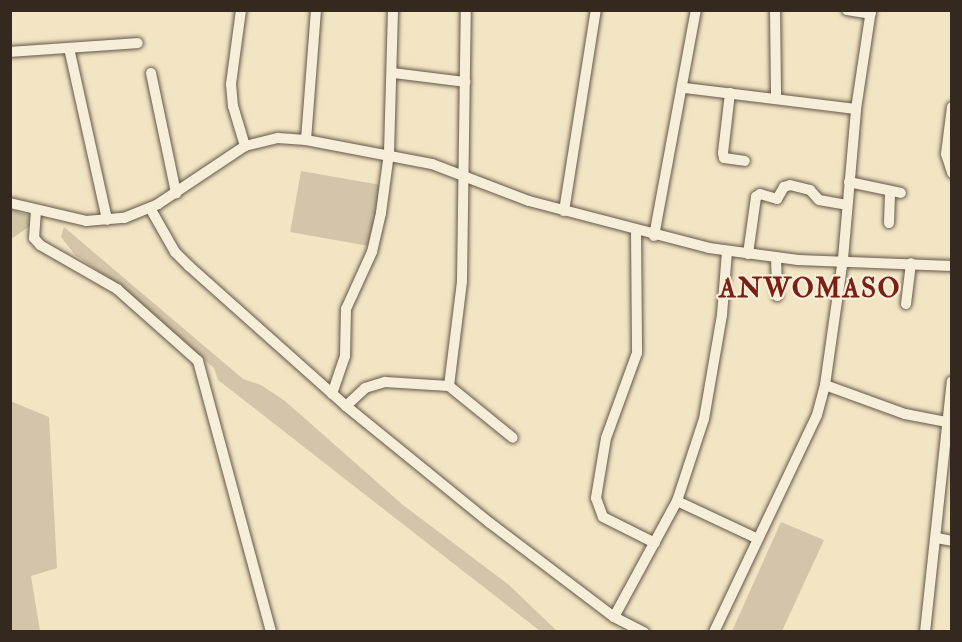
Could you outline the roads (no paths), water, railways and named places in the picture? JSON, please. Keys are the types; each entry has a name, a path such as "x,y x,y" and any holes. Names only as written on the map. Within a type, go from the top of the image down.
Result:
{"street":[{"path":"241,10 231,84 233,106 245,146"},
{"path":"306,140 316,10"},
{"path":"332,393 345,356 346,309 372,252 381,213 389,153 393,10"},
{"path":"449,386 462,281 466,10"},
{"path":"564,211 596,10"},
{"path":"654,236 685,88 696,10"},
{"path":"775,10 776,98"},
{"path":"714,632 817,415 825,385 843,259 855,109 871,12 847,10"},
{"path":"10,52 138,43"},
{"path":"69,48 108,220"},
{"path":"151,73 176,193"},
{"path":"393,73 465,82"},
{"path":"685,88 855,109"},
{"path":"730,93 724,158 745,161"},
{"path":"951,107 946,154 951,173"},
{"path":"10,202 86,221 108,220 150,208 245,146 278,138 389,153 462,174 564,211 654,236 726,251 776,258 843,259 951,266"},
{"path":"849,182 901,193"},
{"path":"748,254 756,197 760,194 777,199 784,187 790,185 810,189 819,200 847,205"},
{"path":"889,223 890,192"},
{"path":"150,208 175,252 346,406 490,523 614,617 644,632"},
{"path":"36,210 33,238 40,246 117,289 198,361 271,632"},
{"path":"636,231 637,353 606,438 596,498 603,517 655,543"},
{"path":"614,617 677,501 704,419 722,315 726,251"},
{"path":"776,258 777,296"},
{"path":"906,304 911,263"},
{"path":"925,632 948,456 947,422 951,381"},
{"path":"346,406 365,388 385,382 449,386 513,438"},
{"path":"825,385 905,414 947,422"},
{"path":"677,501 758,539"},
{"path":"937,538 951,541"}],"district":[{"name":"ANWOMASO","path":"810,289"}]}
